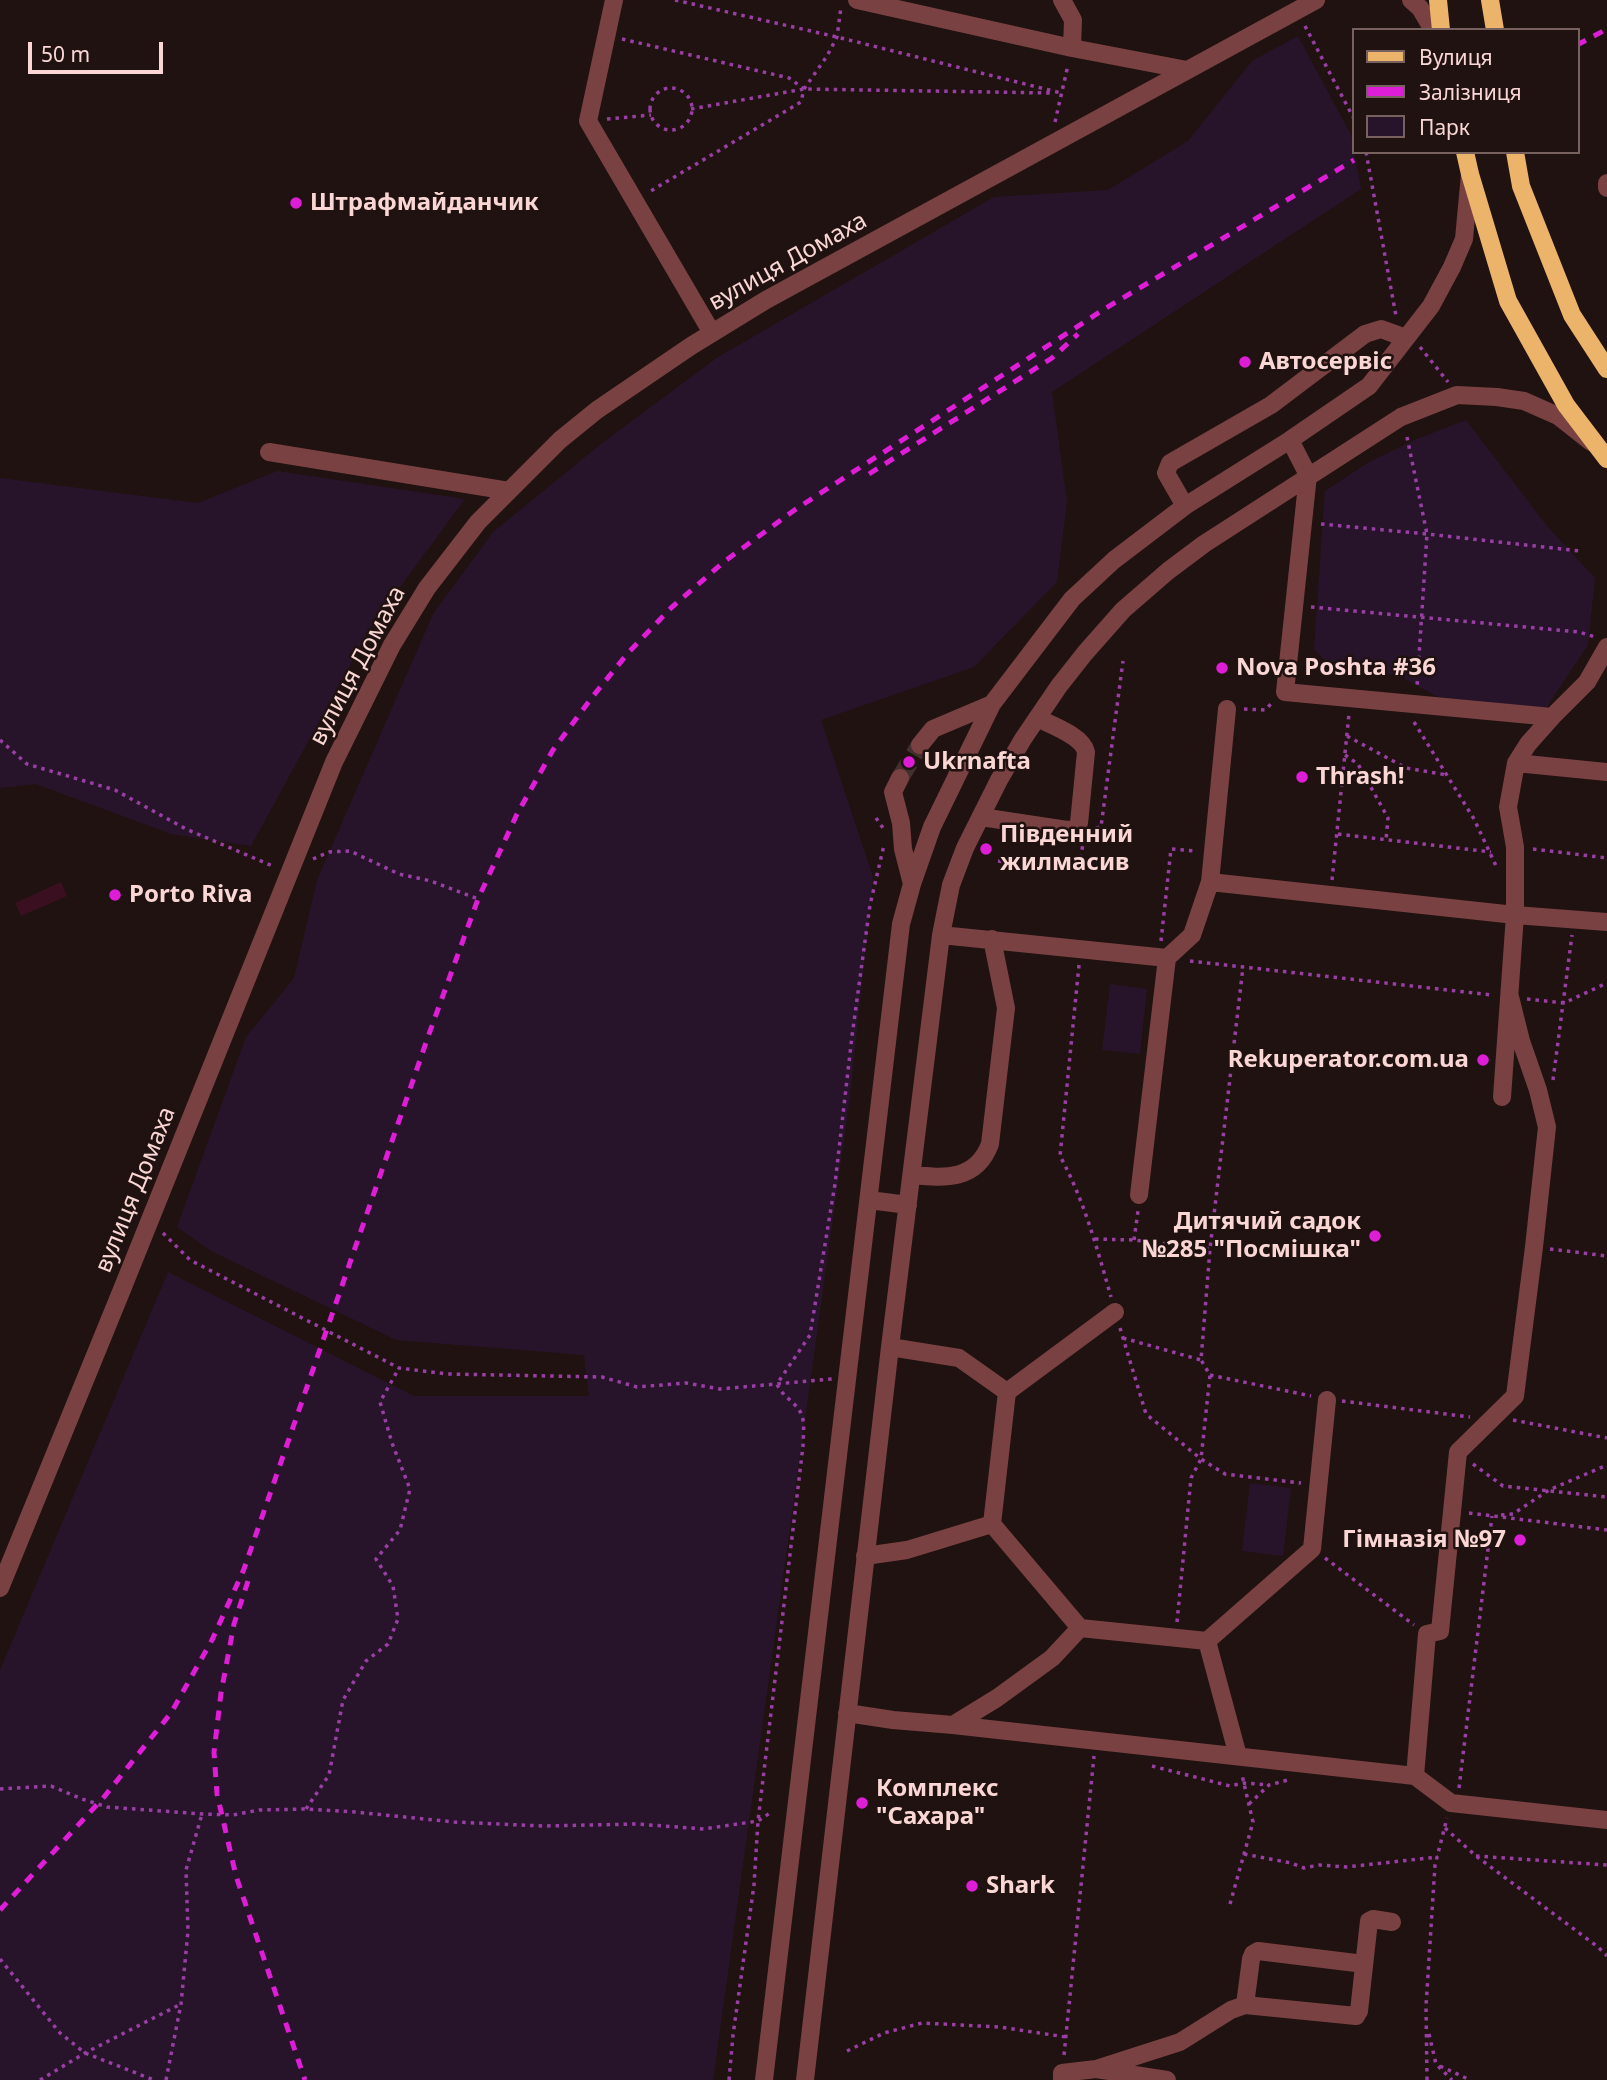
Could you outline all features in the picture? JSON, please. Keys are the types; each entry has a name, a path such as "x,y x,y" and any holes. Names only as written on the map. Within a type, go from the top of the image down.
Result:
{"main road":[{"path":"1438,0 1441,28"},
{"path":"1490,0 1495,28"},
{"path":"1465,154 1508,301 1566,405 1601,452"},
{"path":"1515,154 1521,186 1572,316 1607,369"}],"street":[{"path":"614,0 588,121 712,333"},
{"path":"857,0 1072,48 1187,70"},
{"path":"1062,0 1073,20 1072,48"},
{"name":"вулиця Домаха","path":"0,1588 334,762 392,645 428,588 469,533 560,440 597,410 712,333 766,300 1316,0"},
{"path":"1411,0 1420,8 1432,28"},
{"path":"764,2080 901,924 932,827 992,704 1072,599 1114,560 1185,506 1369,386 1431,306 1452,267 1464,239 1470,174"},
{"path":"1607,183 1607,188"},
{"path":"1185,506 1166,474 1170,463 1271,405 1365,334 1381,329 1408,335"},
{"path":"805,2080 865,1556 941,935 951,885 965,848 999,780 1037,718 1065,678 1132,603 1204,544 1401,417 1457,395 1524,401 1558,416 1601,452"},
{"path":"1290,440 1308,475 1285,692 1552,717"},
{"path":"269,452 509,491"},
{"path":"1502,1097 1515,915 1515,847 1508,807 1516,763 1528,744 1587,682 1602,643"},
{"path":"920,746 933,729 992,704"},
{"path":"941,935 1080,949 1164,950 1192,935 1210,882 1227,709"},
{"path":"981,817 1067,830 1076,829 1079,823 1086,752 1084,745 1078,739 1037,718"},
{"path":"1516,763 1607,772"},
{"path":"900,778 893,792 901,823 902,849 912,884"},
{"path":"1210,882 1515,915 1607,922"},
{"path":"912,1175 957,1176 979,1162 990,1144 1006,1008 992,939"},
{"path":"1139,1195 1164,950"},
{"path":"1415,1776 1427,1634 1440,1631 1458,1452 1515,1396 1534,1247 1547,1127 1510,997"},
{"path":"869,1200 908,1205"},
{"path":"1115,1312 1007,1392 992,1524 1080,1628 1207,1641 1312,1549 1327,1399"},
{"path":"890,1347 959,1358 1007,1392"},
{"path":"865,1556 907,1550 992,1524"},
{"path":"953,1725 997,1698 1052,1658 1080,1628"},
{"path":"1207,1641 1238,1756"},
{"path":"847,1713 1415,1776 1451,1803 1607,1820"},
{"path":"1062,2077 1180,2042 1231,2010 1245,2005 1356,2017 1359,2011 1369,1921 1373,1919 1392,1922"},
{"path":"1245,2005 1251,1959 1258,1951 1364,1964"},
{"path":"1096,2069 1167,2080"}],"path":[{"path":"675,0 1061,93"},
{"path":"634,201 801,102 804,89 837,37 842,0"},
{"path":"1300,16 1352,115"},
{"path":"606,36 789,78 804,89"},
{"path":"1051,145 1072,48"},
{"path":"667,88 681,91 690,102 691,109 686,122 666,130 659,126 651,115 651,102 654,96 667,88"},
{"path":"691,109 804,89 1061,93"},
{"path":"588,121 651,115"},
{"path":"1366,154 1396,316 1408,335 1457,395"},
{"path":"1407,437 1427,534 1417,692 1402,702 1474,818 1500,877"},
{"path":"1304,523 1580,551"},
{"path":"1295,605 1579,632 1602,643"},
{"path":"1227,709 1265,710 1285,692"},
{"path":"1330,895 1351,698"},
{"path":"1347,736 1406,768 1447,775"},
{"path":"0,740 27,764 115,790 186,829 289,873 329,852 350,852 399,874 431,881 478,899"},
{"path":"1345,755 1358,764 1388,818 1386,840"},
{"path":"876,818 886,832"},
{"path":"1338,834 1491,852 1515,847 1607,858"},
{"path":"729,2080 754,1885 758,1821 803,1446 802,1415 779,1391 777,1384 810,1335 835,1184 870,905 884,843"},
{"path":"1213,853 1171,849 1164,950 1243,967 1564,1003 1607,983"},
{"path":"1553,1086 1574,919"},
{"path":"1080,949 1060,1156 1074,1183 1095,1240 1146,1414 1201,1459 1225,1474 1318,1485"},
{"path":"1175,1637 1191,1478 1201,1459 1210,1375 1201,1360 1210,1249 1243,967"},
{"path":"1134,1240 1139,1195"},
{"path":"151,1219 190,1260 399,1368 447,1374 602,1377 637,1387 686,1383 720,1389 848,1378"},
{"path":"1095,1240 1134,1240 1210,1249"},
{"path":"1534,1247 1607,1256"},
{"path":"1123,1338 1201,1360"},
{"path":"306,1809 329,1775 343,1700 366,1661 388,1644 398,1619 393,1586 376,1559 400,1530 410,1489 380,1402 399,1368"},
{"path":"1210,1375 1327,1399 1515,1420 1607,1438"},
{"path":"1458,1452 1503,1486 1607,1496"},
{"path":"1492,1516 1513,1514 1549,1490 1607,1465"},
{"path":"1453,1511 1607,1530"},
{"path":"1427,2080 1426,2006 1436,1865 1451,1803 1460,1787 1492,1516"},
{"path":"1312,1549 1427,1634"},
{"path":"1062,2077 1096,1740"},
{"path":"1230,1904 1253,1822 1238,1756"},
{"path":"1149,1766 1230,1786 1244,1783 1269,1785 1289,1779"},
{"path":"1249,1804 1269,1785"},
{"path":"0,1789 51,1786 82,1800 107,1807 202,1814 233,1815 259,1810 306,1809 454,1822 544,1826 636,1824 704,1829 758,1821 770,1813"},
{"path":"166,2080 181,2004 188,1931 186,1870 202,1814"},
{"path":"1445,1828 1476,1856 1607,1956"},
{"path":"1244,1854 1304,1868 1319,1865 1346,1867 1438,1857"},
{"path":"1476,1856 1607,1865"},
{"path":"0,1959 61,2033 85,2053 154,2080"},
{"path":"40,2080 85,2053 181,2004"},
{"path":"847,2051 884,2033 922,2023 999,2027 1066,2037"},
{"path":"1426,2024 1436,2064 1452,2080"},
{"path":"1436,2064 1470,2080"}],"green space":[{"path":"1298,36 1351,135 1352,154 1355,154 1361,189 1052,392 1067,502 1057,582 974,667 821,720 873,877 850,1096 713,2080 0,2080 0,1670 168,1272 414,1396 589,1396 584,1355 396,1340 211,1251 177,1227 246,1037 294,978 317,880 433,614 493,532 601,444 718,357 994,197 1108,190 1188,141 1252,61"},
{"path":"1466,420 1547,526 1595,578 1588,645 1546,708 1438,697 1398,675 1331,667 1314,649 1325,491 1369,462"},
{"path":"277,471 465,499 372,625 251,846 171,834 36,784 0,788 0,478 198,503"},
{"path":"1110,984 1147,989 1140,1054 1102,1050"},
{"path":"1250,1483 1291,1488 1283,1556 1242,1551"}],"shaded area":[{"path":"61,882 67,896 21,916 15,903"}],"tunnel":[{"path":"900,778 920,745"}],"railway":[{"path":"1579,44 1607,29"},
{"path":"0,1910 104,1797 171,1713 212,1640 244,1569 478,899 517,814 553,750 593,696 628,653 672,607 725,561 796,509 1106,308 1354,160"},
{"path":"869,474 1052,358 1078,334"},
{"path":"248,1581 234,1624 221,1693 214,1752 217,1794 236,1876 305,2080"}],"place":[{"name":"Штрафмайданчик","path":"296,203"},
{"name":"Автосервіс","path":"1245,362"},
{"name":"Nova Poshta #36","path":"1222,668"},
{"name":"Ukrnafta","path":"909,762"},
{"name":"Thrash!","path":"1302,777"},
{"name":"Південний жилмасив","path":"986,849"},
{"name":"Porto Riva","path":"115,895"},
{"name":"Rekuperator.com.ua","path":"1483,1060"},
{"name":"Дитячий садок №285 \"Посмішка\"","path":"1375,1236"},
{"name":"Гімназія №97","path":"1520,1540"},
{"name":"Комплекс \"Сахара\"","path":"862,1803"},
{"name":"Shark","path":"972,1886"}]}
